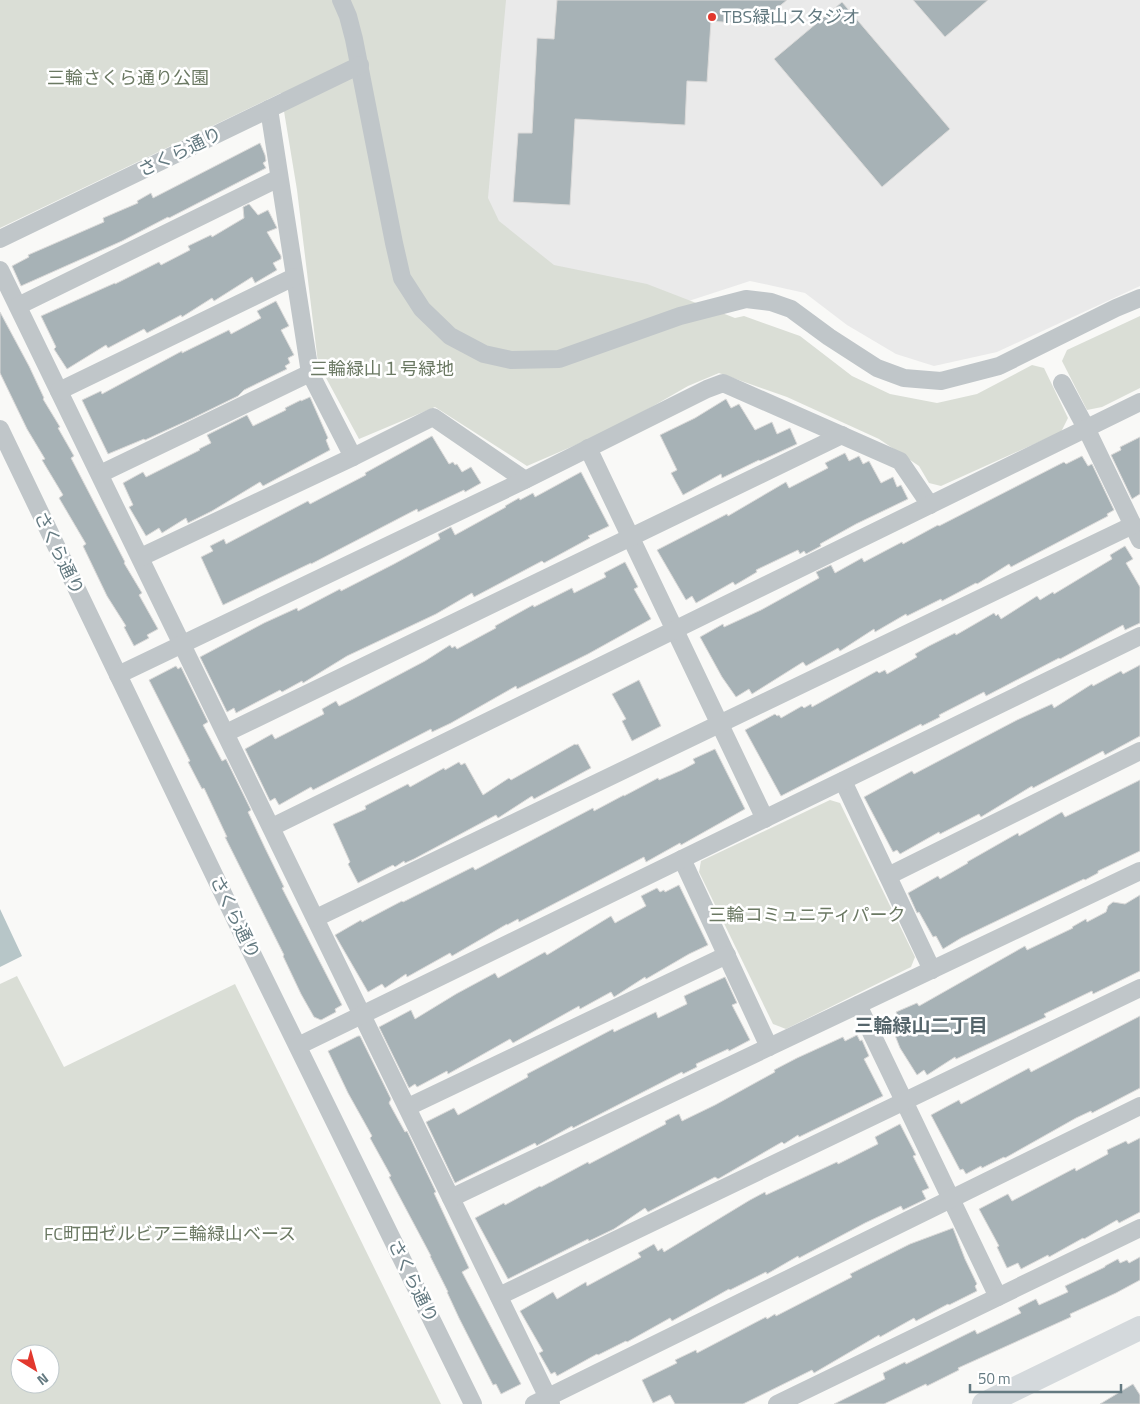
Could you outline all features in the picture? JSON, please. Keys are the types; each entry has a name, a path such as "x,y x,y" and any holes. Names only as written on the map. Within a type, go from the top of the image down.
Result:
{"street":[{"path":"341,0 348,16 360,64 402,278 422,309 450,336 484,354 511,360 559,359 680,316 746,299 771,302 791,309 829,338 877,368 904,378 941,381 999,366 1140,298"},
{"name":"さくら通り","path":"0,239 360,64"},
{"path":"269,109 310,373 354,457"},
{"path":"18,306 280,178"},
{"path":"0,270 499,1296 544,1402 1140,1106"},
{"path":"59,391 294,276"},
{"path":"100,474 310,373"},
{"path":"118,675 525,480 707,388 723,383 900,461 930,505"},
{"path":"316,918 719,724 1136,532 1086,428 1062,384"},
{"path":"272,827 1140,402"},
{"path":"141,558 354,457 433,417 525,480"},
{"name":"さくら通り","path":"0,429 473,1404"},
{"path":"226,733 842,435"},
{"path":"588,448 764,819"},
{"path":"298,1046 1140,636"},
{"path":"888,876 1140,751"},
{"path":"843,781 932,970"},
{"path":"682,859 769,1047"},
{"path":"451,1198 1140,871"},
{"path":"408,1107 727,955"},
{"path":"499,1296 1140,988"},
{"path":"858,1005 998,1296"},
{"path":"777,1404 1140,1228"},
{"path":"984,1404 1140,1328"}],"shaded area":[{"path":"358,0 1140,0 1140,286 997,352 934,366 896,354 847,325 805,293 750,281 557,344"},
{"path":"0,909 22,956 0,967"}],"green space":[{"path":"0,0 506,0 488,198 499,221 554,265 647,284 735,318 744,316 800,336 852,376 890,394 937,403 977,394 1032,365 1044,368 1068,418 1061,432 941,486 929,483 919,466 879,439 787,397 719,373 688,386 615,428 527,466 435,407 359,439 318,363 297,190 281,93 0,228"},
{"path":"1140,316 1140,388 1102,407 1087,410 1062,361 1067,350"},
{"name":"三輪コミュニティパーク","path":"830,800 840,803 915,957 911,967 786,1029 773,1024 699,872 701,861"},
{"name":"FC町田ゼルビア三輪緑山ベース","path":"17,976 64,1067 235,984 441,1404 0,1404 0,984"}],"building":[{"path":"557,0 787,0 757,25 711,21 707,82 687,81 685,125 575,119 570,205 513,202 518,133 532,133 537,38 554,39"},
{"path":"913,0 988,0 945,37"},
{"path":"842,2 950,129 882,187 774,59"},
{"path":"260,143 265,155 266,161 263,163 266,168 122,241 21,286 12,266 29,257 28,255 104,222 103,218 138,203 137,201 151,193 153,198"},
{"path":"249,204 258,215 268,210 277,228 267,232 281,256 281,259 273,263 277,270 255,283 252,277 214,301 212,298 182,317 181,315 147,333 144,329 108,348 106,345 67,369 54,349 56,347 41,316 115,284 159,262 161,265 190,250 188,246 211,235 212,237 244,218 243,207"},
{"path":"276,301 289,326 281,330 294,355 288,358 290,363 285,366 287,369 191,419 108,454 82,400 101,391 102,394 182,351 182,353 229,330 231,334 261,318 257,311"},
{"path":"0,312 29,366 43,399 60,427 58,428 74,456 71,458 124,563 142,593 139,595 158,629 147,635 149,638 134,646 124,627 126,626 107,596 83,546 86,544 59,498 63,495 42,460 45,459 27,429 0,373"},
{"path":"310,397 328,438 326,440 330,450 263,486 260,482 188,523 186,518 162,533 159,528 146,536 129,507 133,505 123,483 143,472 146,477 200,450 211,443 207,435 247,415 253,426 286,410 285,408"},
{"path":"726,399 731,408 739,404 755,430 772,422 777,434 790,428 797,444 722,478 721,474 683,495 671,473 677,470 660,435 695,418"},
{"path":"432,436 449,464 453,462 455,465 457,464 462,472 471,467 481,483 418,512 417,509 311,564 223,605 201,557 213,551 210,546 224,539 226,544 308,501 310,504 366,475 365,473"},
{"path":"1140,437 1140,494 1132,499 1111,455 1121,450 1120,447"},
{"path":"845,453 849,461 859,456 863,464 869,461 881,483 893,477 897,487 901,485 908,499 856,524 806,554 804,551 800,554 798,550 756,570 757,572 735,585 733,582 696,603 692,596 686,600 657,550 727,514 728,516 786,482 789,488 828,468 825,463"},
{"path":"1082,456 1088,466 1092,464 1114,510 1107,514 1108,516 1011,567 1009,564 977,584 942,601 941,599 907,616 906,614 875,632 874,629 840,651 838,648 806,666 803,662 752,694 749,689 736,697 722,677 700,637 723,624 724,627 761,610 819,578 816,572 831,565 835,573 862,558 864,562 1064,462 1066,464"},
{"path":"581,472 609,526 588,536 590,538 544,563 542,561 474,597 472,593 436,614 347,656 303,683 302,681 282,692 280,690 236,713 234,708 227,712 200,657 264,623 297,608 298,611 394,564 440,539 438,534 451,527 455,535 519,498 520,500 533,493 535,497"},
{"path":"1125,546 1133,559 1126,563 1140,587 1140,623 1125,630 1123,625 986,696 984,692 939,715 940,717 922,726 921,724 781,796 745,730 775,714 781,718 802,706 804,708 811,704 812,707 877,671 879,673 885,670 887,674 917,657 915,654 929,646 955,633 956,635 994,613 996,616 998,614 1001,619 1037,596 1040,600 1053,592 1054,594 1112,559 1110,555"},
{"path":"625,562 638,587 634,589 651,619 588,654 517,689 516,686 451,723 432,732 431,729 313,790 311,787 279,805 275,798 270,801 245,749 272,734 275,739 324,714 322,709 336,701 339,706 425,661 450,645 452,648 455,646 457,649 533,605 534,607 572,588 574,593 606,577 604,573"},
{"path":"1140,665 1140,736 1105,755 1103,751 1033,788 1032,786 981,817 979,814 940,834 939,832 900,854 897,850 893,852 864,797 912,771 914,774 1017,720 1052,704 1054,708 1092,684 1093,686 1121,671 1123,674"},
{"path":"176,666 178,669 181,667 208,722 203,725 222,761 226,759 251,810 248,812 284,887 282,888 342,1005 335,1009 336,1012 321,1020 314,1017 301,994 284,955 225,837 227,837 204,788 202,789 188,762 190,761 149,680"},
{"path":"639,680 661,726 632,741 622,721 626,719 612,694"},
{"path":"578,744 591,768 534,799 532,796 498,818 496,815 414,859 405,863 404,861 395,867 393,865 358,883 348,864 350,862 333,824 366,809 365,806 408,784 410,787 459,762 461,765 465,763 483,795 509,778 511,780"},
{"path":"715,749 745,809 681,845 680,843 646,862 644,857 519,922 518,919 507,924 452,956 450,953 407,977 406,974 385,988 382,984 368,992 335,935 361,920 362,922 473,867 475,870 593,808 594,811 658,778 659,780 682,770 695,763 693,759"},
{"path":"1140,780 1140,851 1098,871 1098,873 1085,880 961,938 943,949 936,936 933,937 919,912 917,913 908,893 938,876 940,879 1018,833 1019,836 1062,812 1065,817"},
{"path":"679,885 708,945 646,979 645,977 614,997 611,992 580,1009 579,1006 513,1043 510,1039 448,1074 447,1071 417,1087 415,1084 409,1088 379,1027 411,1010 415,1019 495,973 498,978 545,952 547,955 611,916 615,923 646,906 641,896 657,888 660,892 664,890 665,892"},
{"path":"1140,895 1140,971 1093,994 1092,991 1044,1014 1046,1017 956,1059 955,1057 927,1075 924,1070 917,1075 900,1048 889,1020 898,1016 896,1012 917,1003 919,1006 1025,946 1027,950 1073,928 1086,919 1087,922 1106,912 1108,906 1113,902 1125,904"},
{"path":"725,977 737,1003 732,1005 750,1040 729,1051 728,1049 696,1064 697,1067 683,1074 682,1072 573,1128 572,1126 537,1146 535,1143 455,1183 426,1122 454,1108 458,1115 528,1077 527,1074 613,1029 614,1032 656,1012 658,1018 687,1004 684,996"},
{"path":"1140,1016 1140,1088 1092,1113 1091,1111 1076,1118 1005,1158 982,1168 981,1166 966,1174 963,1169 960,1170 931,1115 959,1100 961,1104 1029,1068 1031,1072"},
{"path":"857,1035 860,1041 862,1040 869,1056 864,1059 883,1096 799,1137 798,1135 784,1144 782,1142 718,1179 715,1177 648,1212 645,1208 614,1229 589,1241 588,1239 508,1279 475,1218 504,1203 505,1205 588,1162 589,1164 666,1124 665,1121 679,1114 682,1121 715,1105 797,1058 843,1037 845,1041"},
{"path":"360,1036 391,1099 389,1103 405,1132 407,1131 436,1192 434,1193 469,1268 462,1272 521,1384 501,1394 496,1384 493,1385 459,1318 431,1256 389,1177 391,1176 370,1138 372,1136 348,1093 328,1051"},
{"path":"900,1124 916,1155 913,1156 929,1188 922,1191 926,1199 903,1210 901,1206 865,1223 799,1258 798,1256 767,1274 766,1272 729,1289 672,1321 670,1318 627,1342 597,1354 557,1376 555,1372 551,1374 539,1353 543,1351 520,1311 553,1292 557,1299 586,1282 587,1286 641,1257 638,1253 654,1244 658,1251 662,1248 664,1252 765,1192 766,1195 837,1162 838,1164 878,1144 875,1137"},
{"path":"1140,1138 1140,1212 1119,1223 1117,1220 1049,1257 1048,1255 1021,1269 1018,1263 1007,1268 997,1247 999,1246 979,1209 1008,1194 1012,1201 1075,1168 1076,1171 1108,1154 1107,1150 1126,1141 1128,1144"},
{"path":"953,1228 977,1284 975,1286 977,1291 916,1321 914,1318 880,1337 879,1335 814,1373 812,1370 743,1404 675,1404 670,1395 653,1403 642,1380 677,1363 675,1360 696,1350 697,1353 766,1317 767,1319 775,1314 776,1316 852,1277 850,1274 910,1244"},
{"path":"1140,1257 1140,1280 1070,1314 1071,1317 958,1368 959,1370 927,1386 926,1384 884,1404 834,1404 885,1379 883,1373 905,1362 906,1364 975,1330 977,1334 1021,1313 1018,1308 1036,1299 1039,1305 1068,1292 1065,1286 1118,1259 1120,1263 1127,1260 1129,1263"},
{"path":"1133,1384 1140,1395 1140,1404 1100,1404"}],"place":[{"name":"TBS緑山スタジオ","path":"712,17"}],"district":[{"name":"三輪緑山二丁目","path":"921,1025"}],"park label":[{"name":"三輪さくら通り公園","path":"128,78"},
{"name":"三輪緑山１号緑地","path":"382,369"}]}
